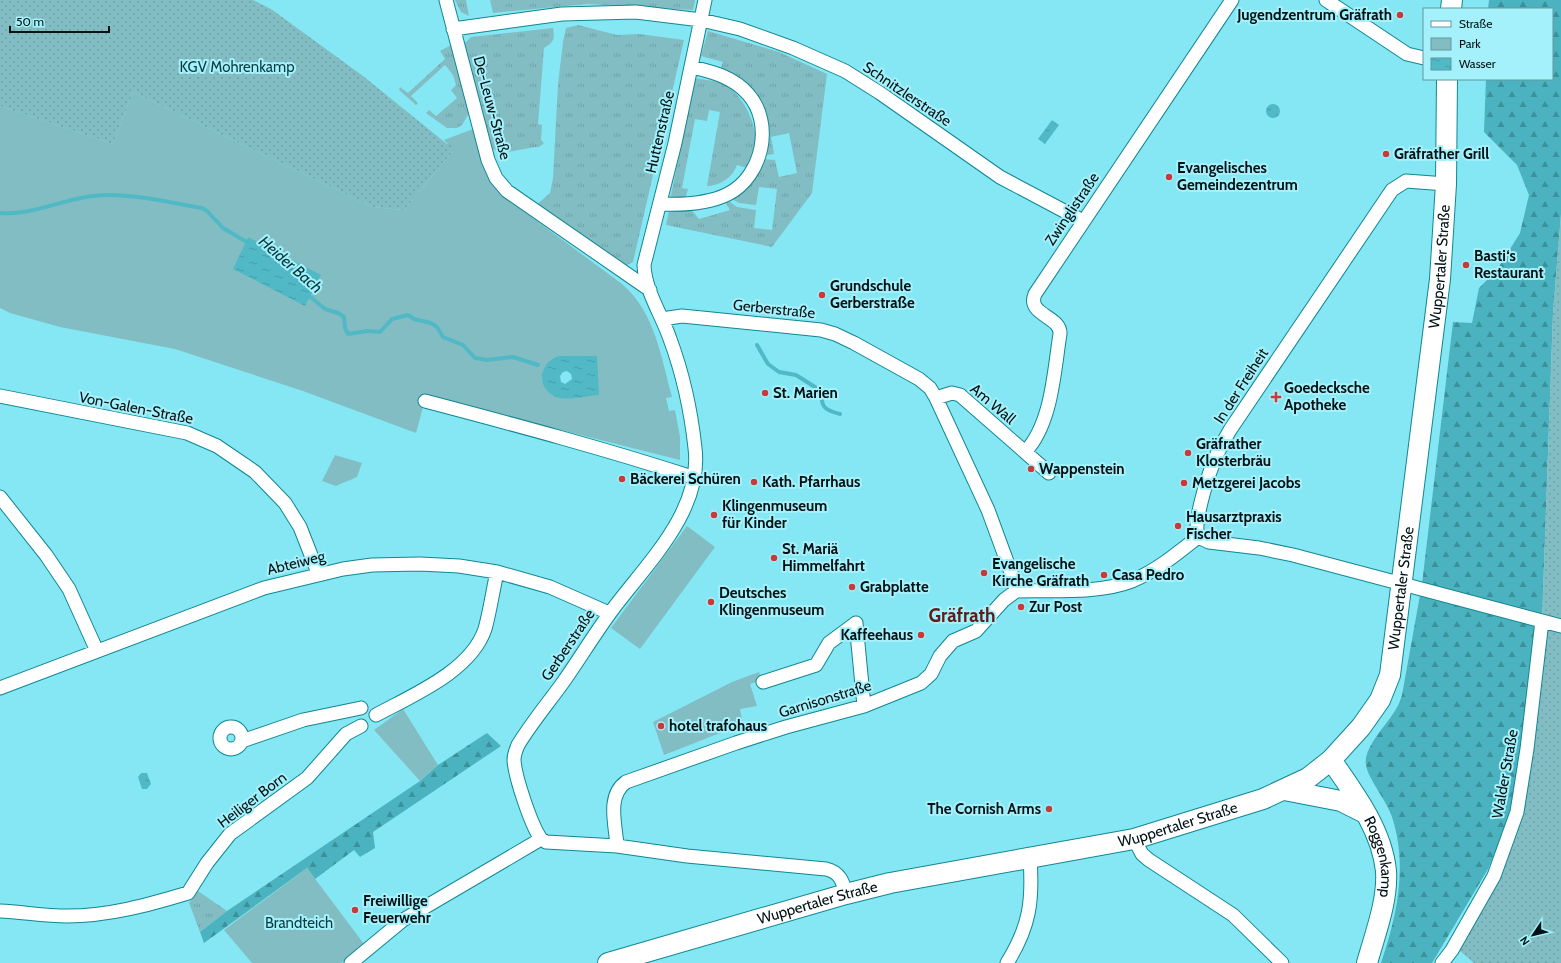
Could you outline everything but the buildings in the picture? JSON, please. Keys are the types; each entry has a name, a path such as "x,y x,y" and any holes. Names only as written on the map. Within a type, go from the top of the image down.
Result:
{"main road":[{"name":"Wuppertaler Straße","path":"608,963 846,894 890,883 1134,839 1226,812 1284,790 1308,778 1331,760 1361,728 1380,700 1390,675 1440,279 1446,184 1447,80"},
{"name":"Roggenkamp","path":"1331,760 1365,812 1382,851 1386,872 1384,894 1367,963"},
{"path":"1284,790 1341,801 1365,812"}],"street":[{"name":"De-Leuw-Straße","path":"446,0 491,168 502,187 557,227 650,290"},
{"name":"Huttenstraße","path":"662,319 644,271 644,259 660,204 692,67 704,0"},
{"name":"Zwinglistraße","path":"1027,450 1043,426 1060,329 1058,325 1040,313 1033,298 1232,0"},
{"path":"1326,0 1407,54 1423,58"},
{"name":"Schnitzlerstraße","path":"453,29 562,14 636,12 701,20 740,29 793,48 845,71 885,96 1000,177 1083,221"},
{"path":"660,204 679,205 729,194 749,175 756,164 761,149 761,122 757,108 747,93 726,77 692,67"},
{"name":"In der Freiheit","path":"1198,537 1197,524 1208,478 1213,463 1230,430 1392,190 1406,181 1446,184"},
{"name":"Gerberstraße","path":"541,839 524,797 516,769 516,750 610,613 676,525 687,504 695,478 695,449 690,415 675,353 662,319 682,316 821,330 835,334 925,383 936,398 988,510 1014,578 1016,591"},
{"name":"Am Wall","path":"936,398 952,393 960,395 1027,450 1049,472"},
{"name":"Von-Galen-Straße","path":"0,396 187,433 217,446 255,472 285,503 300,527 318,573"},
{"path":"425,401 665,467 695,478"},
{"path":"0,497 46,555 69,589 97,650"},
{"path":"1016,591 1084,589 1130,582 1153,570 1198,537 1209,542 1259,548 1293,555 1402,582 1561,626"},
{"name":"Abteiweg","path":"0,688 264,588 318,573 372,566 420,564 460,566 497,572 550,587 610,613"},
{"name":"Heiliger Born","path":"0,911 67,916 101,914 154,904 188,893 207,863 230,834 307,778 346,734 361,726 371,726 376,722 376,715 422,690 461,664 470,656 484,630 497,572"},
{"name":"Garnisonstraße","path":"617,846 614,803 618,790 626,782 676,763 779,729 864,706 921,683 933,670 940,656 953,641 976,631 1004,600 1016,591"},
{"name":"Walder Straße","path":"1442,963 1452,950 1494,876 1517,812 1542,621"},
{"path":"763,682 816,665 829,643 856,623 864,706"},
{"path":"361,708 356,717 361,726"},
{"path":"242,741 303,720 361,708 370,708 376,715"},
{"path":"351,963 402,920 541,839 546,842 617,846 687,856 826,869 837,873 843,882 846,894"},
{"path":"1134,839 1142,854 1149,860 1233,915 1282,963"},
{"path":"1007,963 1023,935 1029,914 1030,858"}],"green space":[{"name":"KGV Mohrenkamp","path":"0,0 253,0 271,9 363,76 447,144 452,143 454,150 404,210 373,207 133,92 113,144 0,106"},
{"path":"455,0 466,0 469,16 461,12"},
{"path":"490,0 695,0 693,10 587,4 493,13"},
{"path":"1489,0 1561,0 1561,214 1553,313 1542,621 1513,810 1488,869 1432,963 1381,963 1396,909 1400,872 1399,854 1397,835 1390,811 1367,771 1366,758 1372,743 1399,704 1402,695 1422,584 1453,322 1472,323 1479,288 1497,270 1520,233 1529,195 1517,165 1484,132 1486,80 1553,80 1553,8 1488,8"},
{"path":"578,25 617,35 640,34 684,40 633,262 625,266 533,208 550,193 553,178 558,84 563,42 566,28"},
{"path":"553,28 553,40 544,48 538,124 542,125 541,140 544,143 539,147 505,152 493,149 489,145 464,44 471,37"},
{"path":"708,31 779,52 827,74 812,193 772,247 666,225 669,211 690,208 699,219 730,210 724,200 726,199 737,207 756,210 754,228 772,230 777,189 759,187 756,205 739,203 730,198 761,159 775,160 779,177 797,173 789,133 771,137 774,154 762,156 765,120 720,69 723,62 701,56"},
{"path":"451,45 469,113 462,125 457,128 447,128 426,113 429,110 436,116 457,98 451,90 456,85 453,75 445,65 411,96 418,103 416,105 399,90 400,87 408,93 445,59 440,51"},
{"path":"695,78 722,83 737,95 752,121 755,131 756,149 747,168 737,165 729,177 721,183 707,186 720,112 709,110 707,121 695,119 682,188 688,189 684,202 670,200"},
{"path":"133,92 373,207 404,210 454,150 444,140 473,129 488,173 506,198 622,284 633,295 642,308 655,336 672,397 666,398 669,411 675,410 680,437 680,460 426,396 416,433 303,391 175,349 60,327 10,313 0,308 0,106 113,144","holes":["248,237 305,306 247,241","559,356 596,356 557,397"]},
{"path":"1561,214 1561,963 1474,963 1453,945 1504,856 1542,621 1553,313"},
{"path":"335,455 362,463 357,477 336,486 322,481"},
{"path":"687,526 715,547 640,649 611,628"},
{"path":"759,672 762,680 750,684 757,706 740,709 743,724 664,755 653,722 732,682"},
{"path":"403,709 438,765 420,781 374,730"},
{"path":"487,733 501,746 373,832 375,848 360,857 354,850 315,879 307,868 204,943 200,932 227,911 420,781 438,765"},
{"name":"Brandteich","path":"307,868 364,944 341,963 252,963 224,930"},
{"path":"198,891 227,911 200,932 189,903"}],"water":[{"path":"1270,104 1276,104 1280,108 1280,114 1276,118 1270,118 1266,114 1266,108"},
{"path":"1052,120 1059,125 1045,144 1038,139"},
{"path":"248,237 321,275 305,306 233,269"},
{"path":"559,356 597,356 599,395 566,399 556,397 549,393 542,382 542,375 547,364 552,359","holes":["567,371 571,374 572,379 565,384 561,382 560,376 563,372"]},
{"path":"141,773 147,773 151,784 147,789 142,789 138,777"}],"waterway":[{"name":"Heider Bach","path":"0,213 35,210 70,200 93,196 134,196 202,208 207,211 223,228 250,244"},
{"name":"Heider Bach","path":"307,294 325,309 338,313 344,317 345,328 348,334 368,331 380,332 392,319 408,315 414,319 431,323 437,327 443,337 463,345 475,358 487,360 513,357 538,365"},
{"name":"Heider Bach","path":"757,345 768,364 779,372 796,375 815,387 822,397 824,407 840,414"}],"place":[{"name":"Jugendzentrum Gräfrath","path":"1400,15"},
{"name":"Gräfrather Grill","path":"1386,154"},
{"name":"Evangelisches Gemeindezentrum","path":"1169,177"},
{"name":"Basti‘s Restaurant","path":"1466,265"},
{"name":"Grundschule Gerberstraße","path":"822,295"},
{"name":"St. Marien","path":"765,393"},
{"name":"Goedecksche Apotheke","path":"1276,397"},
{"name":"Gräfrather Klosterbräu","path":"1188,453"},
{"name":"Wappenstein","path":"1031,469"},
{"name":"Bäckerei Schüren","path":"622,479"},
{"name":"Kath. Pfarrhaus","path":"754,482"},
{"name":"Metzgerei Jacobs","path":"1184,483"},
{"name":"Klingenmuseum für Kinder","path":"714,515"},
{"name":"Hausarztpraxis Fischer","path":"1178,526"},
{"name":"St. Mariä Himmelfahrt","path":"774,558"},
{"name":"Evangelische Kirche Gräfrath","path":"984,573"},
{"name":"Casa Pedro","path":"1104,575"},
{"name":"Grabplatte","path":"852,587"},
{"name":"Deutsches Klingenmuseum","path":"711,602"},
{"name":"Zur Post","path":"1021,607"},
{"name":"Kaffeehaus","path":"921,635"},
{"name":"hotel trafohaus","path":"661,726"},
{"name":"The Cornish Arms","path":"1049,809"},
{"name":"Freiwillige Feuerwehr","path":"355,910"}],"district":[{"name":"Gräfrath","path":"962,615"}]}
